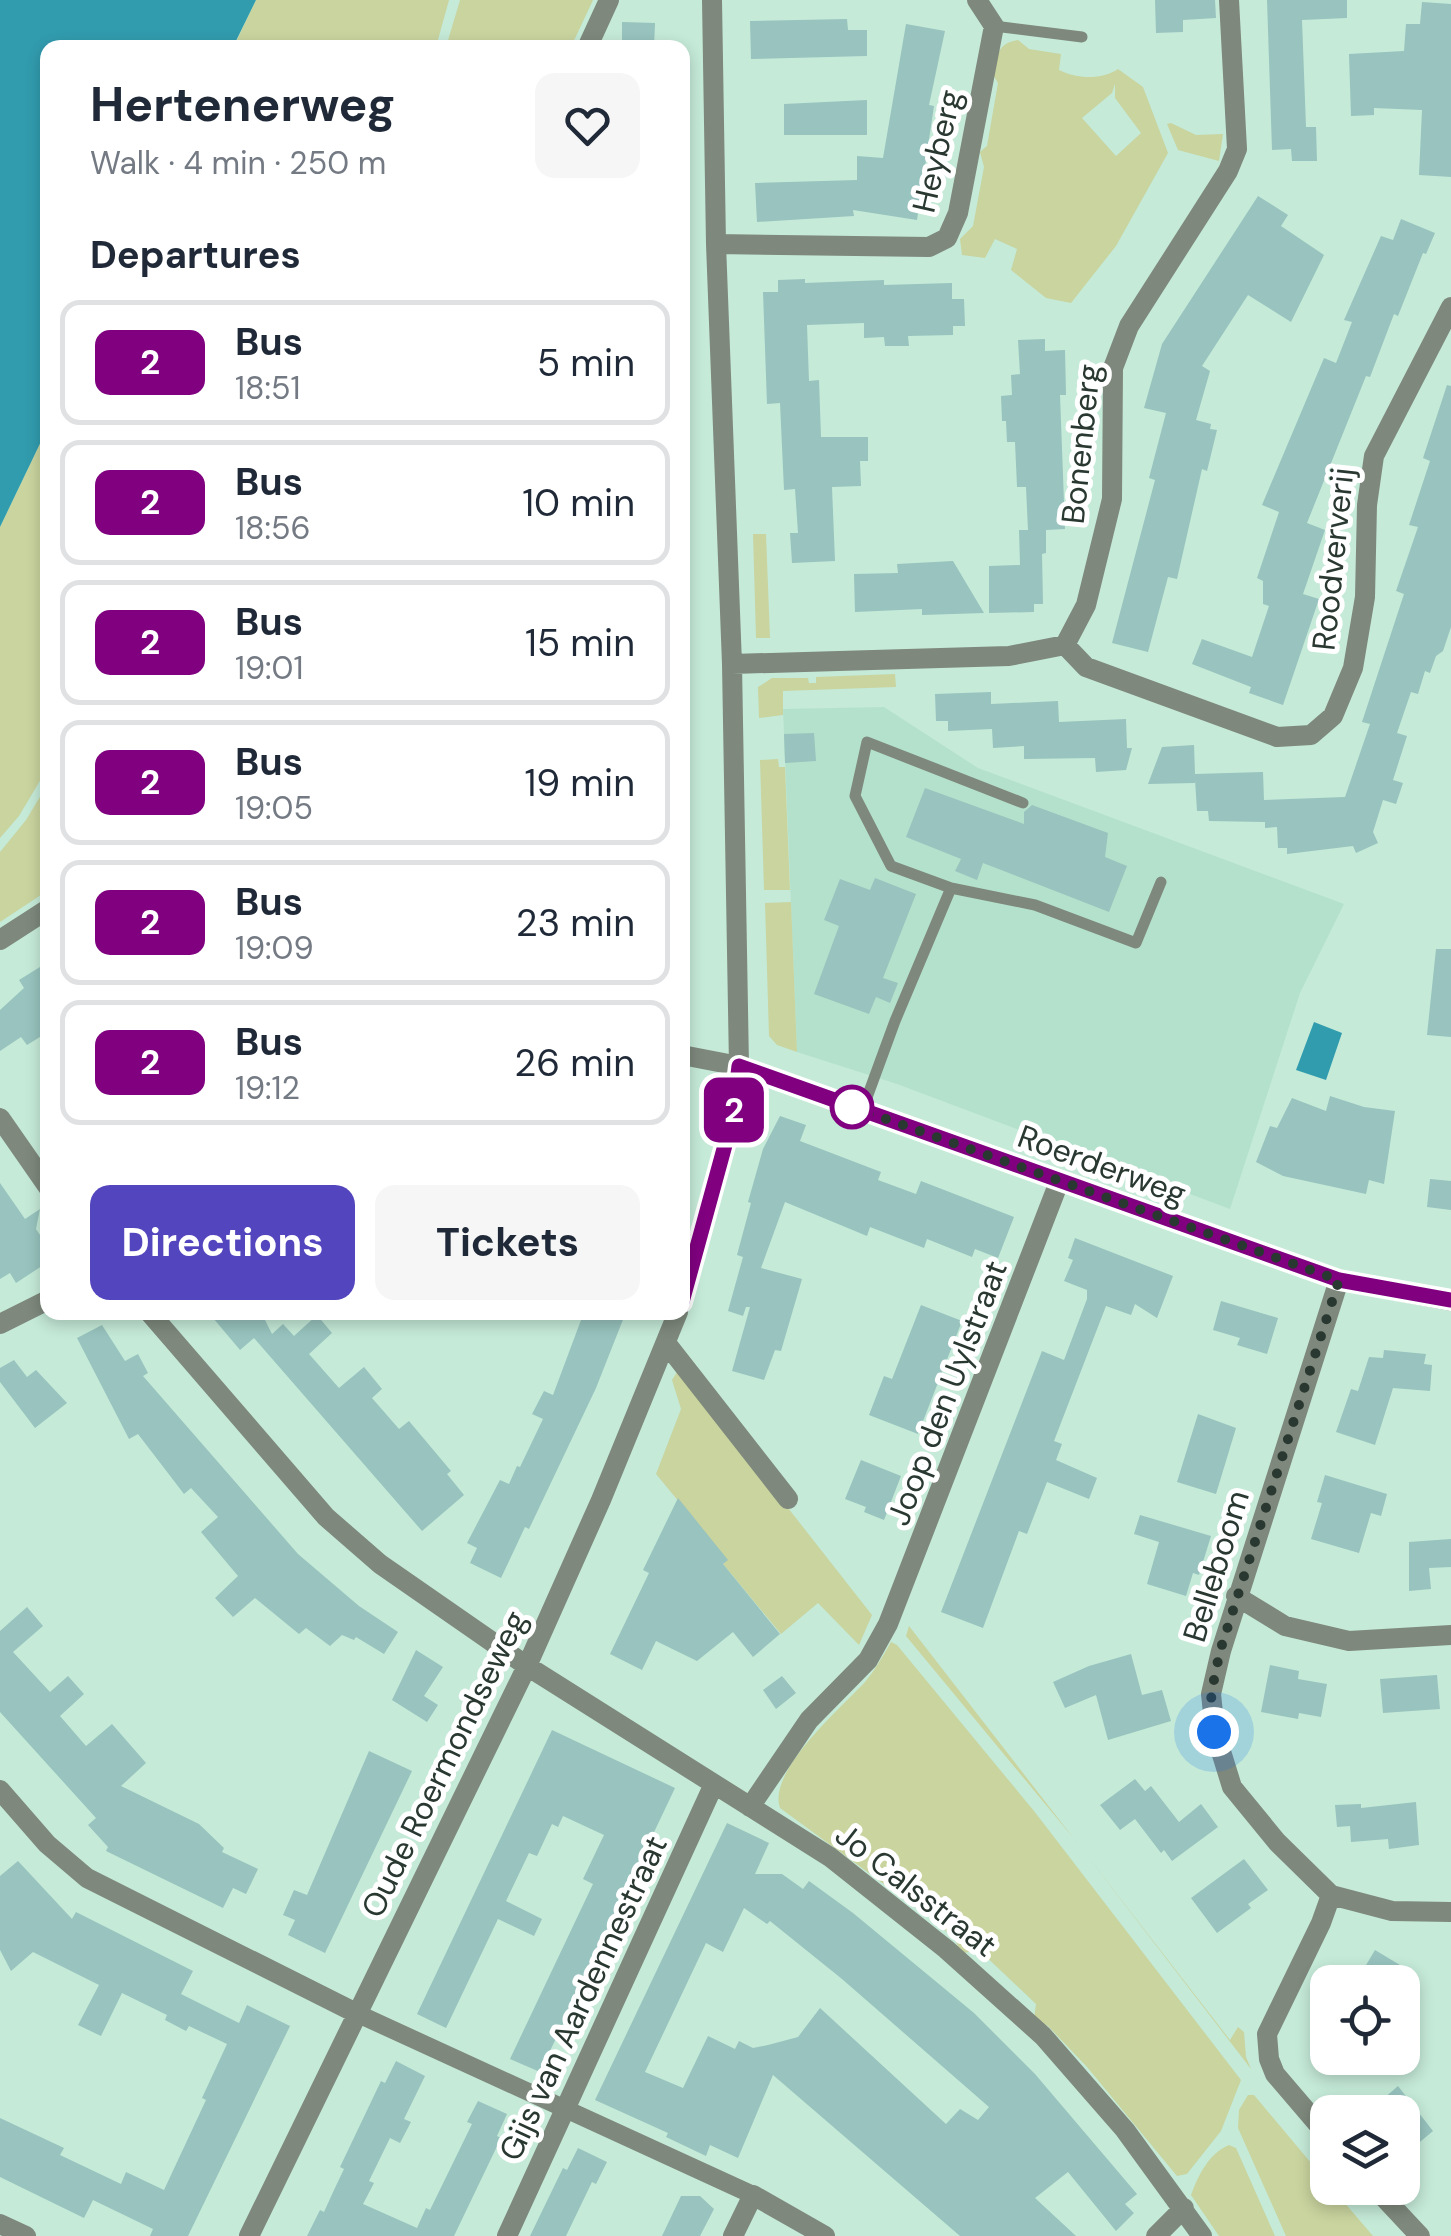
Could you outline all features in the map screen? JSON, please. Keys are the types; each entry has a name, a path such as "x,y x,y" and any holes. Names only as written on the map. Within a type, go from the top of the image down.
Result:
{"street":[{"path":"591,40 608,0"},
{"path":"690,1273 733,1116 739,1066 732,664 716,244 712,0"},
{"path":"977,0 994,26"},
{"name":"Bonenberg","path":"1065,645 1086,605 1112,499 1114,368 1129,326 1228,171 1237,149 1229,0"},
{"name":"Heyberg","path":"716,244 930,247 946,238 958,213 994,26"},
{"name":"Roodververij","path":"1065,645 1086,666 1276,738 1310,735 1333,716 1353,668 1364,597 1367,505 1374,456 1451,306"},
{"path":"732,664 1009,656 1065,645"},
{"path":"0,940 40,913"},
{"name":"Roerderweg","path":"690,1057 739,1066 1339,1280 1451,1300"},
{"path":"0,1118 40,1176"},
{"name":"Joop den Uylstraat","path":"750,1807 809,1720 868,1660 888,1624 1059,1182"},
{"name":"Belleboom","path":"1339,1280 1236,1596 1211,1694 1214,1732 1232,1787 1277,1842 1331,1895 1392,1911 1451,1912"},
{"path":"0,1324 40,1304"},
{"name":"Jo Calsstraat","path":"156,1320 326,1517 380,1564 527,1666 830,1857 946,1949 1043,2036 1125,2130 1202,2236"},
{"name":"Oude Roermondseweg","path":"249,2236 527,1666 602,1500 675,1320"},
{"path":"666,1344 788,1499"},
{"path":"1236,1596 1285,1626 1349,1641 1451,1635"},
{"name":"Gijs van Aardennestraat","path":"506,2236 714,1784"},
{"path":"0,1790 47,1844 87,1878 356,2013 753,2195 824,2236"},
{"path":"1310,2115 1275,2074 1266,2034 1331,1895"},
{"path":"733,2236 753,2195"},
{"path":"1391,2205 1420,2236"},
{"path":"1156,2236 1184,2208"},
{"path":"0,2224 26,2236"}],"lane":[{"path":"994,26 1082,37"},
{"path":"1023,803 866,742 855,796 891,866 951,888 1035,905 1136,943 1161,882"},
{"path":"862,1111 894,1022 951,888"}],"shaded area":[{"path":"256,0 449,0 438,40 237,40"},
{"path":"460,0 593,0 574,40 448,40"},
{"path":"1018,40 1029,49 1061,54 1059,70 1074,75 1097,77 1118,69 1143,87 1168,153 1116,246 1071,303 1046,298 1011,270 1017,249 995,239 985,258 962,255 960,239 973,226 984,167 980,152 987,146 998,83 993,75 995,62 1002,48","holes":["1115,84 1115,98 1141,133 1116,156 1082,118 1112,93"]},
{"path":"1167,124 1196,135 1223,134 1219,161 1178,150"},
{"path":"40,444 40,781 0,838 0,527"},
{"path":"753,534 766,534 770,638 756,638"},
{"path":"895,674 896,687 783,691 783,715 759,718 758,687 772,678 808,678 809,683 816,683 816,677"},
{"path":"884,707 978,768 1344,904 1300,993 1230,1209 897,1084 797,1052 783,709"},
{"path":"778,759 779,767 785,767 790,890 764,890 760,760"},
{"path":"40,797 40,896 0,922 0,852"},
{"path":"791,902 797,1052 777,1045 769,1036 765,903"},
{"path":"679,1369 872,1615 859,1645 818,1603 781,1634 723,1564 727,1560 656,1474 681,1409 672,1380"},
{"path":"909,1626 1074,1839 906,1636"},
{"path":"891,1642 1034,1811 1241,2080 1221,2131 1187,2174 1177,2176 1087,2067 1048,2026 1034,2019 1036,2004 978,1949 965,1953 959,1949 955,1939 933,1920 780,1808 779,1793 795,1758 865,1682"},
{"path":"1083,1851 1230,2040 1238,2027 1244,2032 1251,2069"},
{"path":"1248,2095 1254,2095 1310,2162 1310,2205 1347,2205 1373,2236 1286,2236 1238,2128 1239,2110"},
{"path":"1229,2145 1236,2148 1275,2236 1219,2236 1191,2195 1210,2159"}],"water":[{"path":"0,0 256,0 236,40 40,40 40,444 0,527"},
{"path":"1314,1022 1342,1033 1326,1080 1296,1070"}],"building":[{"path":"1155,0 1215,0 1216,18 1183,20 1183,32 1156,33"},
{"path":"1267,0 1347,0 1347,18 1302,20 1306,127 1316,127 1317,161 1292,161 1291,149 1272,150"},
{"path":"1422,2 1451,4 1451,177 1419,175 1422,110 1374,108 1374,115 1351,116 1349,54 1404,51 1406,24 1420,24"},
{"path":"847,19 848,30 867,30 867,56 751,59 750,21"},
{"path":"622,22 655,23 654,40 622,40"},
{"path":"906,24 945,31 929,105 934,106 917,220 853,210 854,216 757,222 755,183 857,180 857,156 883,158"},
{"path":"867,100 867,135 784,135 784,104"},
{"path":"1258,196 1288,215 1281,226 1324,255 1291,322 1248,295 1202,366 1210,371 1196,420 1217,430 1207,471 1202,469 1177,579 1168,577 1148,652 1112,643 1155,480 1149,478 1166,413 1144,408 1162,344"},
{"path":"1401,219 1435,233 1398,316 1394,314 1370,377 1366,376 1307,523 1325,530 1303,594 1319,599 1283,705 1249,693 1251,687 1192,664 1202,639 1252,657 1269,606 1263,604 1263,581 1257,578 1279,512 1262,505 1324,358 1336,363 1352,322 1344,320 1381,236 1393,240"},
{"path":"805,279 805,283 952,283 952,299 964,299 965,326 953,326 953,335 908,336 909,346 885,346 884,337 864,338 864,323 807,325 809,381 819,380 821,437 868,437 868,461 860,461 861,486 832,487 835,561 792,563 790,533 798,533 795,489 784,490 780,403 767,404 763,292 778,292 778,280"},
{"path":"1045,339 1045,351 1065,350 1066,395 1060,395 1065,529 1046,530 1046,553 1042,554 1043,604 1034,604 1034,612 989,613 989,566 1020,565 1019,530 1028,530 1026,487 1017,487 1015,442 1007,442 1001,396 1012,395 1011,375 1020,374 1018,340"},
{"path":"1447,385 1451,386 1451,627 1430,673 1425,671 1418,694 1411,692 1397,733 1407,736 1393,780 1403,783 1396,804 1383,800 1373,832 1378,843 1356,853 1353,846 1287,854 1287,848 1278,848 1277,827 1265,828 1265,822 1209,821 1208,811 1197,811 1195,779 1195,783 1148,784 1162,747 1194,745 1195,774 1263,772 1264,800 1345,797 1370,724 1362,722 1404,594 1396,591 1418,527 1409,525 1430,461 1423,458"},
{"path":"953,561 984,613 922,615 922,609 855,612 854,574 898,573 897,564"},
{"path":"991,692 991,704 1058,701 1059,722 1126,719 1127,748 1132,748 1126,770 1096,772 1095,758 1024,759 1024,746 993,748 992,729 948,731 948,721 936,721 935,694"},
{"path":"814,733 816,761 785,763 784,734"},
{"path":"925,788 1024,824 1024,812 1032,805 1108,833 1105,857 1127,866 1109,912 983,863 977,880 955,871 961,859 906,837"},
{"path":"875,878 916,894 883,978 898,983 890,1003 876,997 869,1014 814,994 839,926 824,920 840,879 870,890"},
{"path":"1436,949 1451,949 1451,1037 1427,1035"},
{"path":"40,967 40,1037 27,1045 21,1037 0,1051 0,1010 24,988 19,980"},
{"path":"1330,1096 1364,1107 1395,1111 1384,1184 1369,1180 1366,1194 1283,1176 1256,1162 1270,1126 1277,1128 1292,1098 1326,1111"},
{"path":"780,1116 806,1125 800,1141 881,1172 878,1180 916,1194 921,1181 1014,1217 998,1258 975,1249 972,1257 927,1239 924,1248 870,1227 867,1236 785,1202 761,1268 802,1279 781,1351 775,1350 764,1380 732,1371 750,1307 746,1307 743,1316 728,1311 743,1257 737,1255 751,1203 748,1202 763,1149"},
{"path":"1430,1179 1451,1181 1451,1210 1427,1207"},
{"path":"0,1183 25,1219 40,1209 36,1229 40,1235 40,1267 16,1283 10,1273 0,1279"},
{"path":"1075,1238 1173,1276 1157,1318 1135,1304 1131,1315 1106,1306 1054,1441 1062,1444 1056,1460 1097,1478 1089,1499 1047,1482 1027,1534 1019,1531 983,1628 941,1612 1042,1351 1064,1360 1087,1299 1087,1290 1064,1281 1073,1260 1068,1258"},
{"path":"1221,1301 1278,1318 1267,1354 1237,1345 1240,1338 1213,1330"},
{"path":"921,1305 962,1321 918,1434 869,1415 884,1376 892,1379"},
{"path":"215,1320 265,1320 272,1334 283,1324 294,1336 312,1320 321,1320 332,1333 309,1354 339,1388 364,1367 382,1389 372,1398 399,1429 409,1421 451,1471 447,1474 464,1495 422,1531 254,1338 240,1350"},
{"path":"581,1320 623,1320 596,1388 529,1529 525,1527 501,1578 470,1563 477,1548 467,1543 500,1480 509,1484 517,1466 520,1467 543,1419 532,1414 544,1391 553,1395"},
{"path":"102,1325 125,1361 138,1354 148,1373 143,1376 298,1554 359,1606 398,1632 384,1654 356,1637 354,1640 342,1635 330,1646 306,1628 299,1634 255,1598 233,1617 215,1598 238,1576 201,1532 218,1517 191,1488 184,1494 138,1434 129,1439 77,1338"},
{"path":"1384,1350 1426,1354 1424,1364 1432,1365 1430,1391 1393,1388 1375,1445 1336,1432 1351,1389 1358,1391 1369,1357 1383,1358"},
{"path":"14,1360 27,1377 36,1370 67,1403 35,1428 0,1382 0,1368"},
{"path":"1198,1414 1236,1428 1216,1494 1177,1482"},
{"path":"861,1460 901,1476 884,1520 845,1499"},
{"path":"1325,1475 1387,1494 1381,1516 1371,1513 1359,1553 1311,1539 1322,1503 1317,1502"},
{"path":"678,1498 728,1560 723,1564 780,1634 753,1657 733,1632 697,1661 656,1641 642,1670 610,1654 649,1573 643,1570"},
{"path":"1140,1515 1211,1536 1199,1575 1193,1573 1186,1596 1147,1584 1159,1542 1134,1534"},
{"path":"1451,1539 1451,1567 1429,1568 1431,1589 1409,1591 1409,1542"},
{"path":"27,1607 43,1626 13,1652 50,1692 68,1676 84,1694 60,1716 86,1746 112,1724 146,1763 121,1786 199,1824 224,1848 222,1852 258,1869 246,1894 233,1888 223,1908 106,1851 108,1847 88,1825 96,1818 0,1712 0,1631"},
{"path":"416,1650 443,1667 424,1696 438,1705 427,1722 392,1700"},
{"path":"1131,1654 1142,1695 1162,1690 1171,1721 1108,1740 1096,1695 1065,1708 1053,1682"},
{"path":"1270,1665 1299,1671 1298,1679 1327,1684 1321,1717 1299,1713 1298,1719 1261,1712"},
{"path":"1437,1675 1440,1709 1383,1713 1380,1679"},
{"path":"782,1676 796,1693 776,1709 763,1690"},
{"path":"552,1730 675,1788 540,2072 510,2059 593,1884 583,1879 604,1835 563,1816 558,1827 552,1824 537,1856 529,1853 506,1901 542,1919 534,1936 498,1919 446,2028 417,2014"},
{"path":"369,1751 412,1771 325,1953 288,1935 295,1920 283,1915 294,1890 307,1895"},
{"path":"1135,1779 1145,1791 1151,1786 1179,1822 1201,1804 1218,1827 1172,1861 1135,1819 1120,1830 1100,1805"},
{"path":"1416,1802 1419,1845 1389,1849 1388,1839 1351,1842 1350,1826 1337,1827 1335,1805 1361,1804 1361,1808"},
{"path":"727,1823 769,1843 755,1874 782,1874 803,1889 809,1881 974,2013 1035,2074 1137,2194 1125,2204 1134,2213 1116,2231 1068,2172 1035,2198 1076,2236 960,2236 773,2075 738,2158 710,2145 706,2156 666,2137 668,2133 595,2100","holes":["744,1908 767,1924 770,1921 842,1979 989,2107 978,2120 960,2109 946,2124 820,2008 798,2037 768,2045 753,2048 739,2041 735,2049 708,2036 683,2088 645,2072 706,1943 723,1952"]},
{"path":"1244,1859 1268,1890 1217,1933 1191,1898"},
{"path":"18,1861 72,1919 76,1912 193,1971 181,1994 239,2023 247,2005 290,2026 188,2236 150,2236 153,2229 93,2200 84,2218 0,2177 0,2118 64,2148 60,2155 121,2184 126,2172 164,2190 227,2044 189,2026 186,2031 165,2020 167,2015 122,1993 101,2036 78,2025 99,1985 33,1952 11,1971 0,1950 0,1876"},
{"path":"1375,1950 1400,1965 1366,1965"},
{"path":"396,2061 425,2076 404,2119 411,2122 400,2143 390,2138 369,2181 374,2183 363,2204 417,2228 426,2208 430,2210 472,2124 467,2122 478,2101 507,2114 497,2136 501,2138 454,2236 307,2236 320,2210 324,2212 344,2169 340,2167 381,2081 385,2083"},
{"path":"1398,2086 1405,2095 1388,2095"},
{"path":"1420,2114 1433,2131 1420,2142"},
{"path":"578,2148 607,2162 596,2184 592,2182 566,2236 530,2236 563,2168 567,2170"},
{"path":"681,2196 700,2196 714,2209 700,2236 662,2236"}],"bus line":[{"name":"2","path":"690,1282 733,1116 739,1066 1339,1280 1451,1300"}],"route":[{"path":"852,1107 1339,1280 1220,1651 1211,1694 1214,1732"}]}
